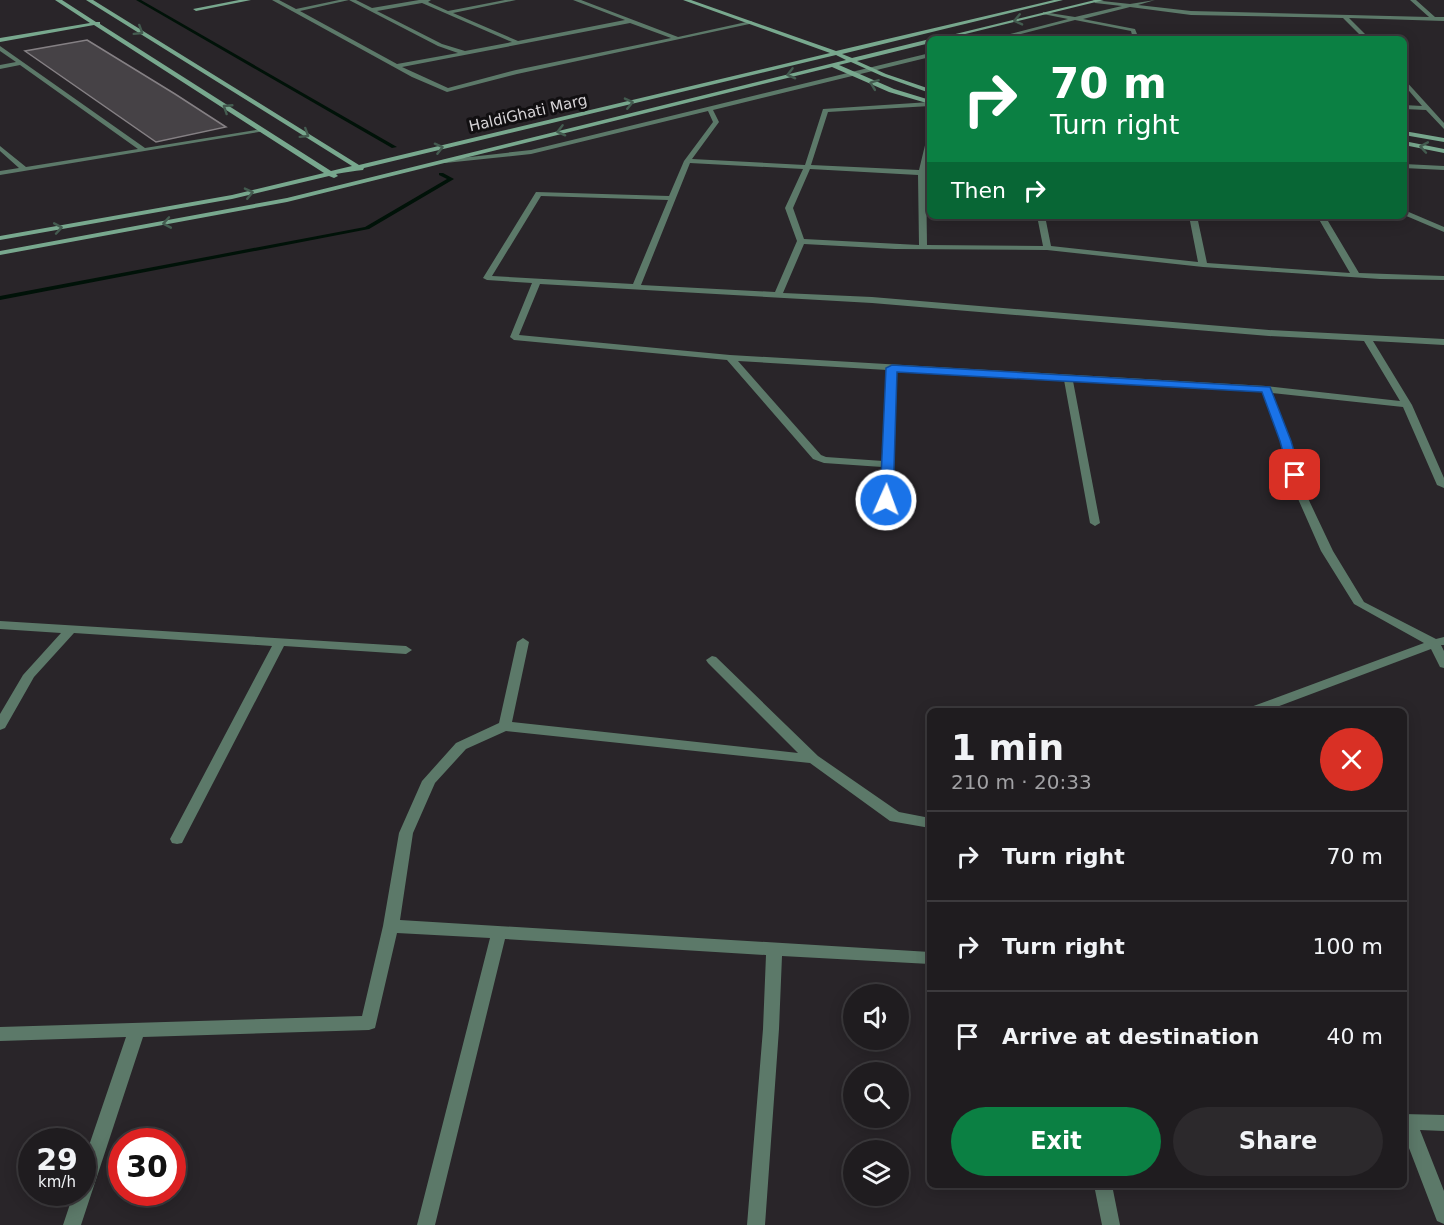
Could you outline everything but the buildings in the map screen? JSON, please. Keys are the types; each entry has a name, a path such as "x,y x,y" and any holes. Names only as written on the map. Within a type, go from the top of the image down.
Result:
{"street":[{"path":"58,0 329,174 348,183"},
{"path":"89,0 374,177"},
{"path":"196,9 248,0"},
{"path":"275,0 414,76 447,90 516,72 751,23"},
{"path":"294,11 346,0"},
{"path":"352,0 440,45 466,53"},
{"path":"449,12 513,0"},
{"path":"576,0 677,39"},
{"path":"686,0 838,54 927,90"},
{"name":"HaldiGhati Marg","path":"0,238 232,197 1059,0"},
{"path":"1014,36 1033,33 1076,19 1152,0"},
{"path":"1413,0 1434,19"},
{"path":"372,10 426,1 520,43"},
{"path":"951,36 1098,1 1191,13 1444,19"},
{"path":"1045,14 1133,30 1135,36"},
{"path":"1346,17 1364,36"},
{"path":"112,21 120,19"},
{"path":"397,66 630,21"},
{"path":"0,40 104,22"},
{"name":"HaldiGhati Marg","path":"0,253 287,200 348,183 927,42"},
{"path":"0,48 144,150"},
{"path":"437,162 531,152 713,115 852,74 927,56"},
{"path":"817,58 904,96 927,102"},
{"path":"0,67 21,63"},
{"path":"1407,85 1444,127"},
{"path":"778,295 801,241 789,208 807,168 825,110 927,103"},
{"path":"1407,107 1427,108"},
{"path":"636,287 687,161 713,115"},
{"path":"0,173 262,131"},
{"path":"1407,134 1444,140"},
{"path":"1407,144 1444,151"},
{"path":"0,148 25,169"},
{"path":"687,161 926,173 923,247"},
{"path":"1407,166 1444,168"},
{"path":"672,198 539,194 487,278 872,300 1269,333 1444,342"},
{"path":"1407,213 1444,230"},
{"path":"1042,219 1047,248"},
{"path":"1194,219 1203,265"},
{"path":"1323,219 1356,275"},
{"path":"801,241 923,247 1047,248 1203,265 1444,278"},
{"path":"537,281 514,337 730,358 1266,389 1407,405"},
{"path":"1367,338 1407,405 1444,486"},
{"path":"730,358 817,457 824,460 888,464"},
{"path":"886,500 892,368"},
{"path":"1068,378 1095,523"},
{"path":"1266,389 1286,441 1300,492 1328,551 1360,604 1439,642"},
{"path":"0,625 72,627 406,650"},
{"path":"0,725 29,675 72,627"},
{"path":"177,839 280,642"},
{"path":"505,726 523,642"},
{"path":"1439,642 1444,664"},
{"path":"1276,707 1439,642"},
{"path":"712,660 813,759 895,817 927,822"},
{"path":"0,1034 369,1023 392,926 406,833 429,781 461,746 505,726 813,759"},
{"path":"392,926 927,958"},
{"path":"426,1225 500,932"},
{"path":"756,1225 771,1029 774,948"},
{"path":"72,1225 137,1030"},
{"path":"1407,1122 1444,1123"},
{"path":"1407,1124 1444,1215"},
{"path":"1104,1188 1111,1225"}],"waterway":[{"path":"138,0 394,147"},
{"path":"0,298 367,228 451,179 441,174"}],"route":[{"path":"886,500 892,368 1266,389 1286,441 1295,475"}]}
